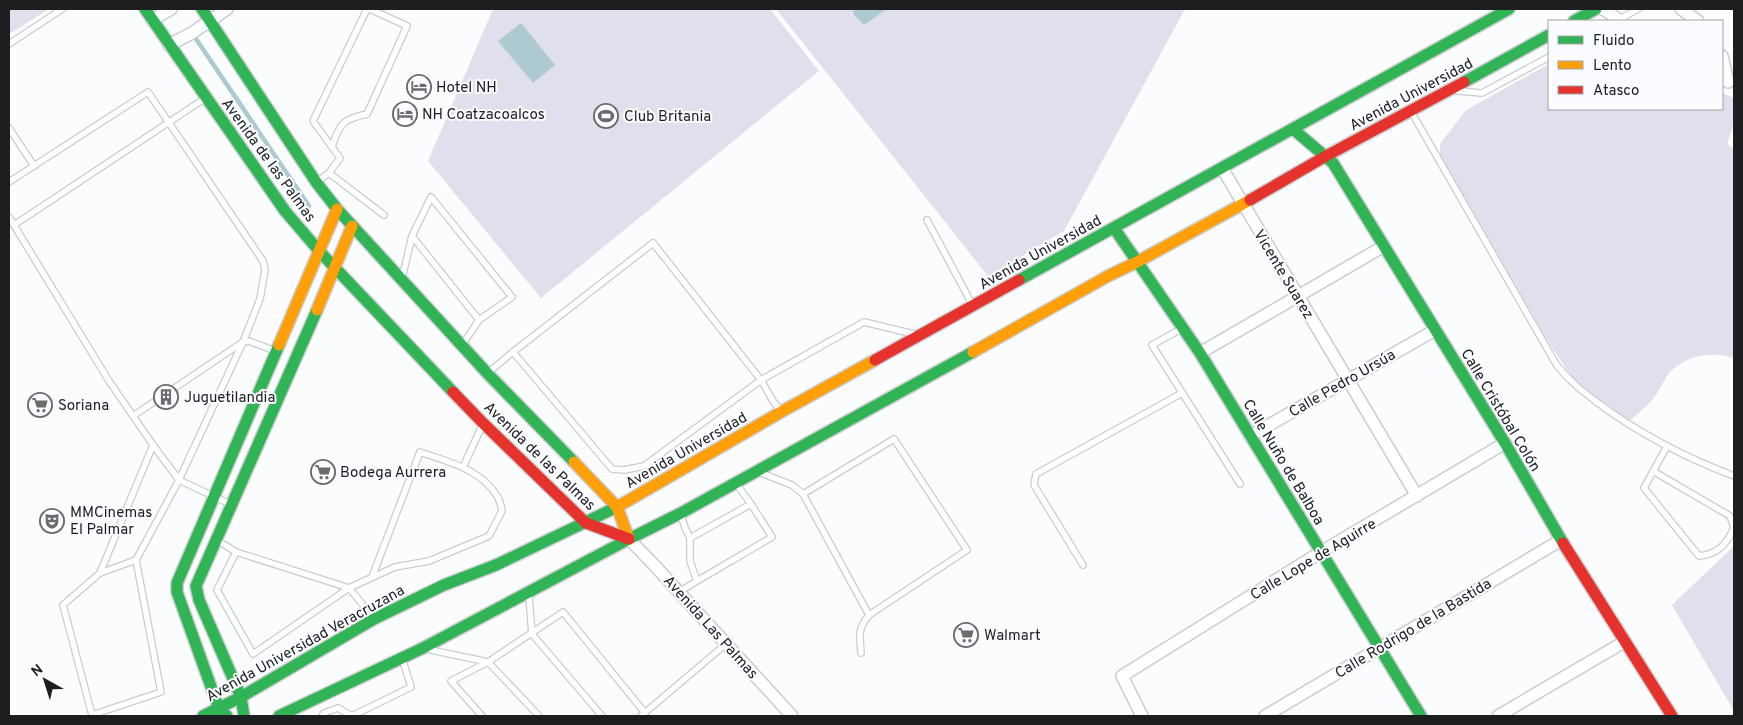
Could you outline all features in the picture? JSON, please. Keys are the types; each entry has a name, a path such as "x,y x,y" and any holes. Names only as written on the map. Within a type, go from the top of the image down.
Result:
{"main road":[{"name":"Avenida de las Palmas","path":"145,9 285,211 320,252 484,423 586,523 629,540"},
{"name":"Avenida de las Palmas","path":"202,9 316,182 337,210 488,374 617,507 629,540"},
{"name":"Avenida Universidad","path":"586,523 781,412 1509,9"},
{"path":"1576,20 1596,9"},
{"name":"Avenida Universidad","path":"629,540 1548,36"},
{"name":"Calle Cristóbal Colón","path":"1293,129 1333,163 1505,443 1561,540 1672,716"},
{"path":"223,713 194,645 176,583 337,210"},
{"path":"244,716 241,697 196,592 196,586 336,268 352,226"},
{"name":"Calle Nuño de Balboa","path":"1114,228 1200,353 1421,716"},
{"path":"258,393 277,400"},
{"name":"Avenida Universidad Veracruzana","path":"203,716 223,713 241,697 374,618 444,585 496,565 586,523"},
{"path":"199,531 216,539"},
{"path":"279,716 423,648 629,540"}],"street":[{"path":"152,20 171,9"},
{"path":"169,45 227,9"},
{"path":"1603,9 1618,20"},
{"path":"1681,9 1697,20"},
{"path":"1723,60 1728,83"},
{"name":"Vicente Suarez","path":"1222,168 1417,496"},
{"path":"1200,353 1384,246"},
{"name":"Calle Pedro Ursúa","path":"1250,436 1434,330"},
{"name":"Calle Lope de Aguirre","path":"1142,716 1122,676 1321,552 1505,443"},
{"name":"Avenida Las Palmas","path":"629,540 792,716"},
{"name":"Calle Rodrigo de la Bastida","path":"1265,716 1561,540"},
{"path":"1498,716 1624,642"}],"lane":[{"path":"9,44 62,9"},
{"path":"316,182 329,173 340,158 313,121 369,9 407,26 367,114 345,120 340,126 332,147"},
{"path":"1621,20 1638,9"},
{"path":"1451,90 1482,93 1548,58"},
{"path":"9,182 148,92 264,261 265,270 260,299 243,342 179,480 136,560 161,692 90,716 63,605 100,573 136,560"},
{"path":"14,225 206,98"},
{"path":"1411,112 1556,364 1565,376 1628,425 1692,460 1734,476"},
{"path":"9,128 34,166"},
{"path":"329,173 384,215"},
{"path":"401,281 412,236 431,197 512,297 479,320 462,345"},
{"path":"9,217 109,382 179,480 232,504"},
{"path":"927,220 974,306"},
{"path":"412,236 479,320"},
{"path":"488,374 513,352 653,243 761,380 781,412"},
{"path":"513,352 612,468 624,470 644,466 761,380 864,322 920,336"},
{"path":"1182,328 1152,345 1240,484"},
{"path":"133,416 243,342 249,341 275,351"},
{"path":"1083,565 1034,485 1036,474 1182,393"},
{"path":"463,467 484,423"},
{"path":"803,494 894,439 967,550 869,614 860,625 860,653"},
{"path":"100,573 153,445"},
{"path":"1653,471 1730,516 1734,528 1730,538 1720,549 1711,555 1699,556 1644,488 1653,471 1667,446"},
{"path":"236,552 218,590 253,654 348,588 395,567 429,561 489,536 502,511 498,496 483,480 463,467 420,452 372,577"},
{"path":"756,472 792,485 803,494 869,614"},
{"path":"679,592 772,537 735,483"},
{"path":"690,538 751,504"},
{"path":"681,513 690,538 690,560 697,581"},
{"path":"216,539 236,552 348,588 374,618"},
{"path":"528,593 532,634 602,716"},
{"path":"482,716 450,681 488,662 563,612 643,715 726,644"},
{"path":"423,648 488,662 539,716"},
{"path":"322,716 324,713 338,708 352,716 411,688 402,658"}],"shaded area":[{"path":"9,9 49,9 9,34"},
{"name":"Club Britania","path":"493,9 770,9 819,71 541,298 428,161"},
{"path":"776,9 1185,9 1064,231 988,276"},
{"path":"1548,65 1548,110 1723,110 1723,93 1734,98 1734,122 1727,144 1734,149 1734,358 1708,355 1691,358 1683,362 1669,373 1654,397 1627,424 1579,388 1508,281 1440,156 1440,144 1466,110"},
{"path":"1734,546 1734,711 1672,605"}],"water":[{"path":"853,9 887,9 864,25 854,15"},
{"path":"521,23 555,65 533,83 498,41"}],"waterway":[{"path":"192,33 309,206"}],"traffic: fast":[{"path":"145,9 285,211 320,252 453,392"},
{"path":"202,9 316,182 337,209 488,374 574,462"},
{"path":"1019,280 1509,9"},
{"path":"1576,20 1596,9"},
{"path":"1464,82 1548,36"},
{"path":"1293,129 1333,163 1505,443 1563,543"},
{"path":"1114,228 1200,353 1421,716"},
{"path":"244,716 241,697 199,600 196,586 317,310"},
{"path":"227,716 219,709 177,592 177,583 279,345"},
{"path":"629,539 681,513 973,352"},
{"path":"203,716 241,697 374,619 444,585 496,565 617,507"},
{"path":"279,716 423,648 629,539"}],"traffic: slow":[{"path":"973,352 1108,276 1250,200"},
{"path":"279,345 337,209"},
{"path":"317,310 352,226"},
{"path":"617,507 875,360"},
{"path":"574,462 617,507 629,539"}],"traffic: jam":[{"path":"1250,200 1326,156 1464,82"},
{"path":"875,360 1019,280"},
{"path":"453,392 586,523 629,539"},
{"path":"1563,543 1672,716"}],"place":[{"name":"Hotel NH","path":"419,87"},
{"name":"NH Coatzacoalcos","path":"405,114"},
{"name":"Club Britania","path":"606,116"},
{"name":"Juguetilandia","path":"166,397"},
{"name":"Soriana","path":"40,405"},
{"name":"Bodega Aurrera","path":"323,472"},
{"name":"MMCinemas El Palmar","path":"52,521"},
{"name":"Walmart","path":"966,635"}]}
